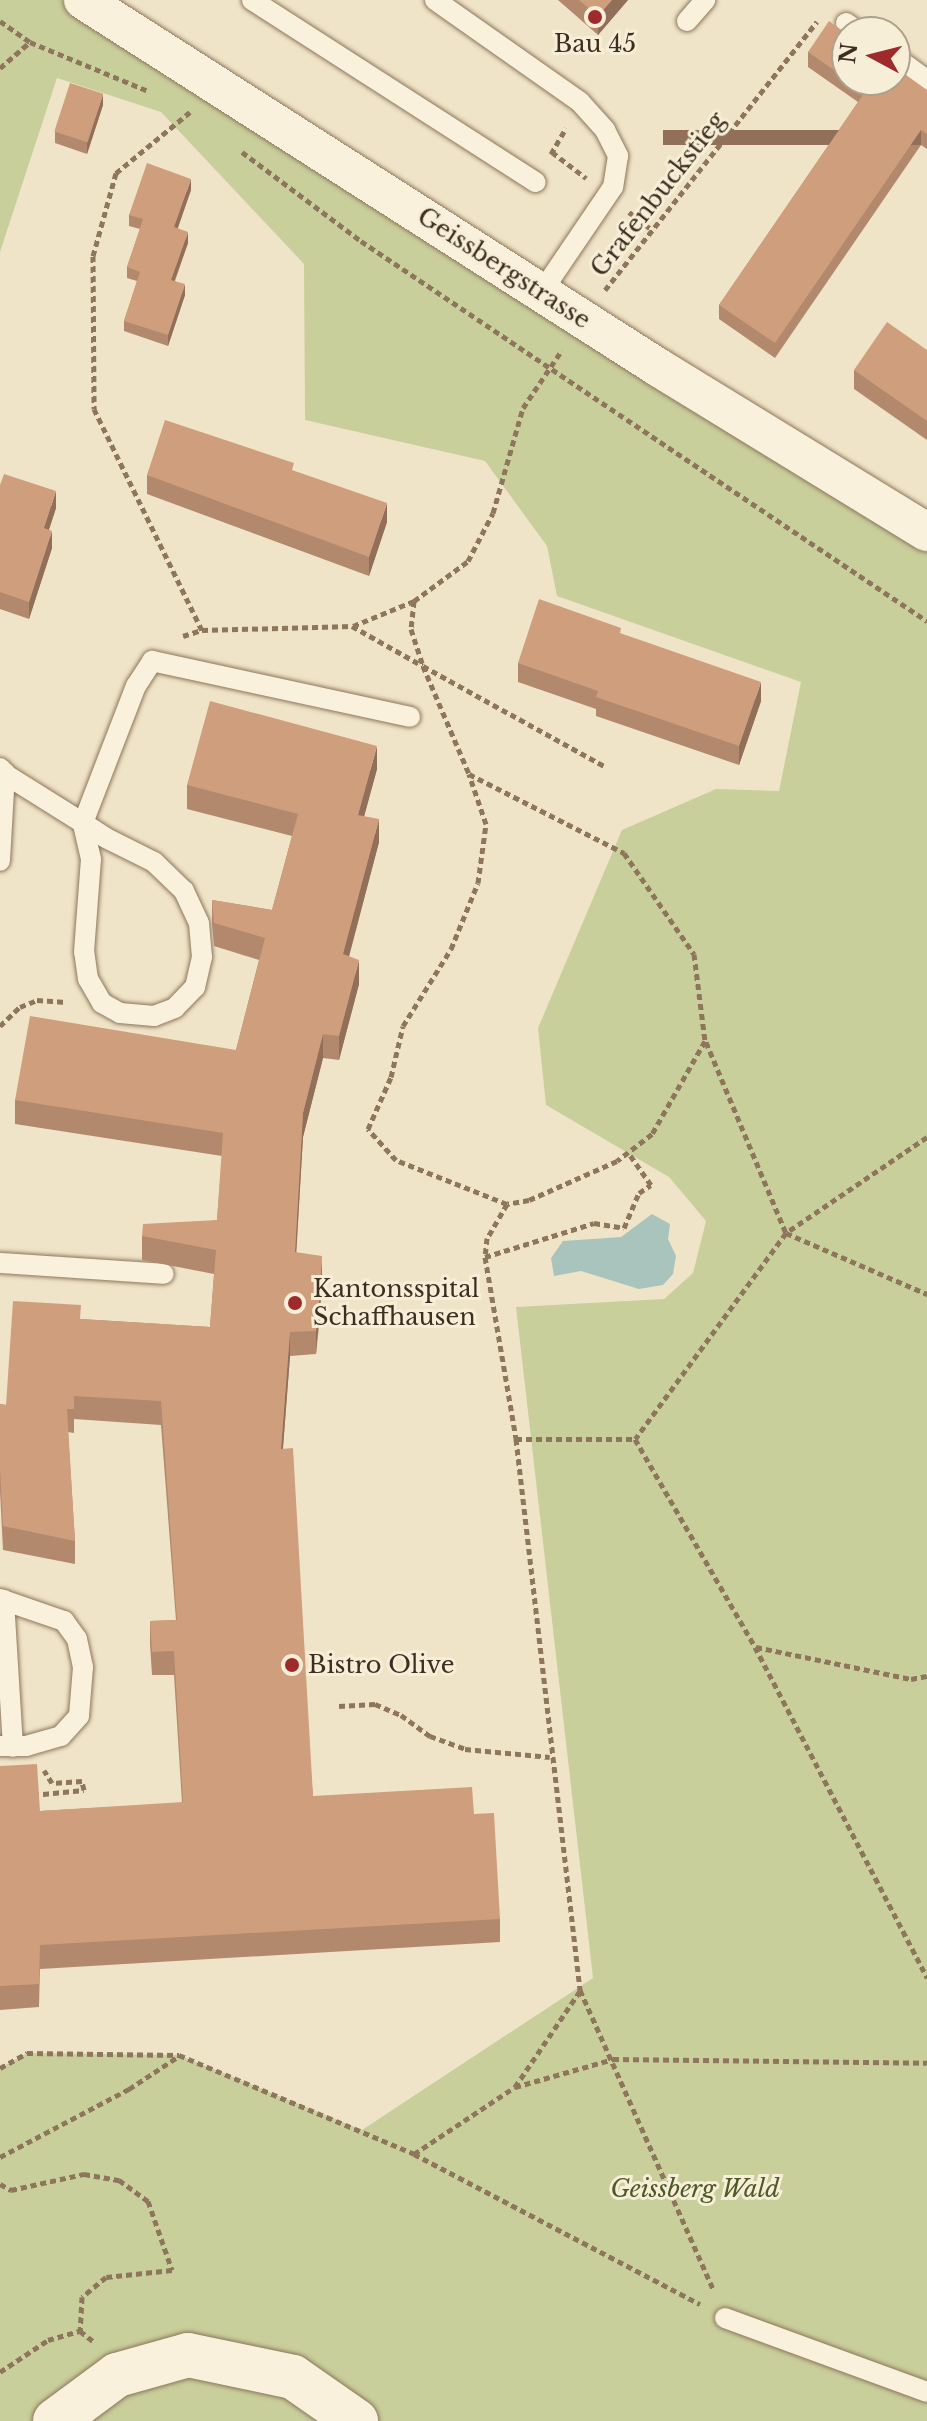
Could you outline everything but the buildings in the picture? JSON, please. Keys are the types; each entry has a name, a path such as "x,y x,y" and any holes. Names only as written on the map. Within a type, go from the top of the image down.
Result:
{"street":[{"name":"Geissbergstrasse","path":"83,0 218,83 582,319 927,532"},
{"path":"55,2421 117,2375 188,2355 293,2377 356,2421"}],"lane":[{"path":"435,0 580,102 605,130 618,156 618,179 541,293"},
{"path":"687,21 705,0"},
{"path":"258,1 536,182"},
{"path":"2,771 83,823 154,862 184,891 199,923 202,957 195,987 175,1008 154,1016 120,1013 92,991 84,952 91,859 83,823 136,686 152,661 410,717"},
{"path":"0,861 2,771"},
{"path":"0,1263 164,1274"},
{"path":"2,1600 64,1621 77,1639 83,1667 79,1716 61,1736 14,1746 2,1600"},
{"path":"725,2318 927,2392"}],"path":[{"name":"Grafenbuckstieg","path":"352,626 414,601 468,561 493,513 523,408 582,319 821,17"},
{"path":"0,21 30,42 155,95"},
{"path":"0,68 30,42"},
{"path":"202,630 94,409 93,256 116,173 190,112 218,83"},
{"path":"536,182 580,102"},
{"path":"178,106 202,122"},
{"path":"239,149 361,241 927,621"},
{"path":"414,601 411,629 486,824 478,883 451,949 403,1026 391,1077 368,1129 396,1160 507,1204 529,1200 629,1154 652,1134 705,1041"},
{"path":"152,661 172,640 202,630 352,626 604,766"},
{"path":"469,774 624,853 694,954 705,1041 786,1233 927,1294"},
{"path":"0,1026 20,1007 37,1000 68,1002 92,991"},
{"path":"635,1439 786,1233 927,1137"},
{"path":"485,1257 594,1223 624,1228 639,1193 651,1185 629,1154"},
{"path":"507,1204 487,1238 485,1257 516,1439 550,1757 580,1990 725,2318"},
{"path":"516,1439 635,1439"},
{"path":"635,1439 755,1647 927,1978"},
{"path":"755,1647 911,1679 927,1676"},
{"path":"339,1706 375,1704 430,1736 465,1749 550,1757"},
{"path":"14,1746 52,1783 82,1781 84,1790 24,1800"},
{"path":"515,2087 580,1990"},
{"path":"0,2068 27,2053 179,2055 414,2154 725,2318"},
{"path":"0,2157 129,2089 179,2055"},
{"path":"414,2154 515,2087 613,2059 927,2063"},
{"path":"0,2184 11,2190 84,2174 119,2180 148,2201 172,2270 106,2277 82,2297 80,2331"},
{"path":"0,2372 48,2340 80,2331"},
{"path":"80,2331 104,2349 117,2375"}],"green space":[{"name":"Geissberg Wald","path":"0,0 83,0 927,532 927,2421 0,2421 0,2068 27,2053 179,2055 362,2130 593,1978 516,1307 664,1299 693,1273 706,1221 669,1177 546,1105 538,1028 622,830 716,789 779,791 801,682 557,596 547,546 485,461 305,420 304,264 161,112 57,78 0,252"}],"water":[{"path":"652,1214 670,1224 668,1239 676,1256 673,1274 663,1285 639,1289 581,1271 554,1276 551,1258 563,1241 621,1237"}],"place":[{"name":"Bau 45","path":"595,17"},
{"name":"Kantonsspital Schaffhausen","path":"295,1303"},
{"name":"Bistro Olive","path":"292,1665"}]}
